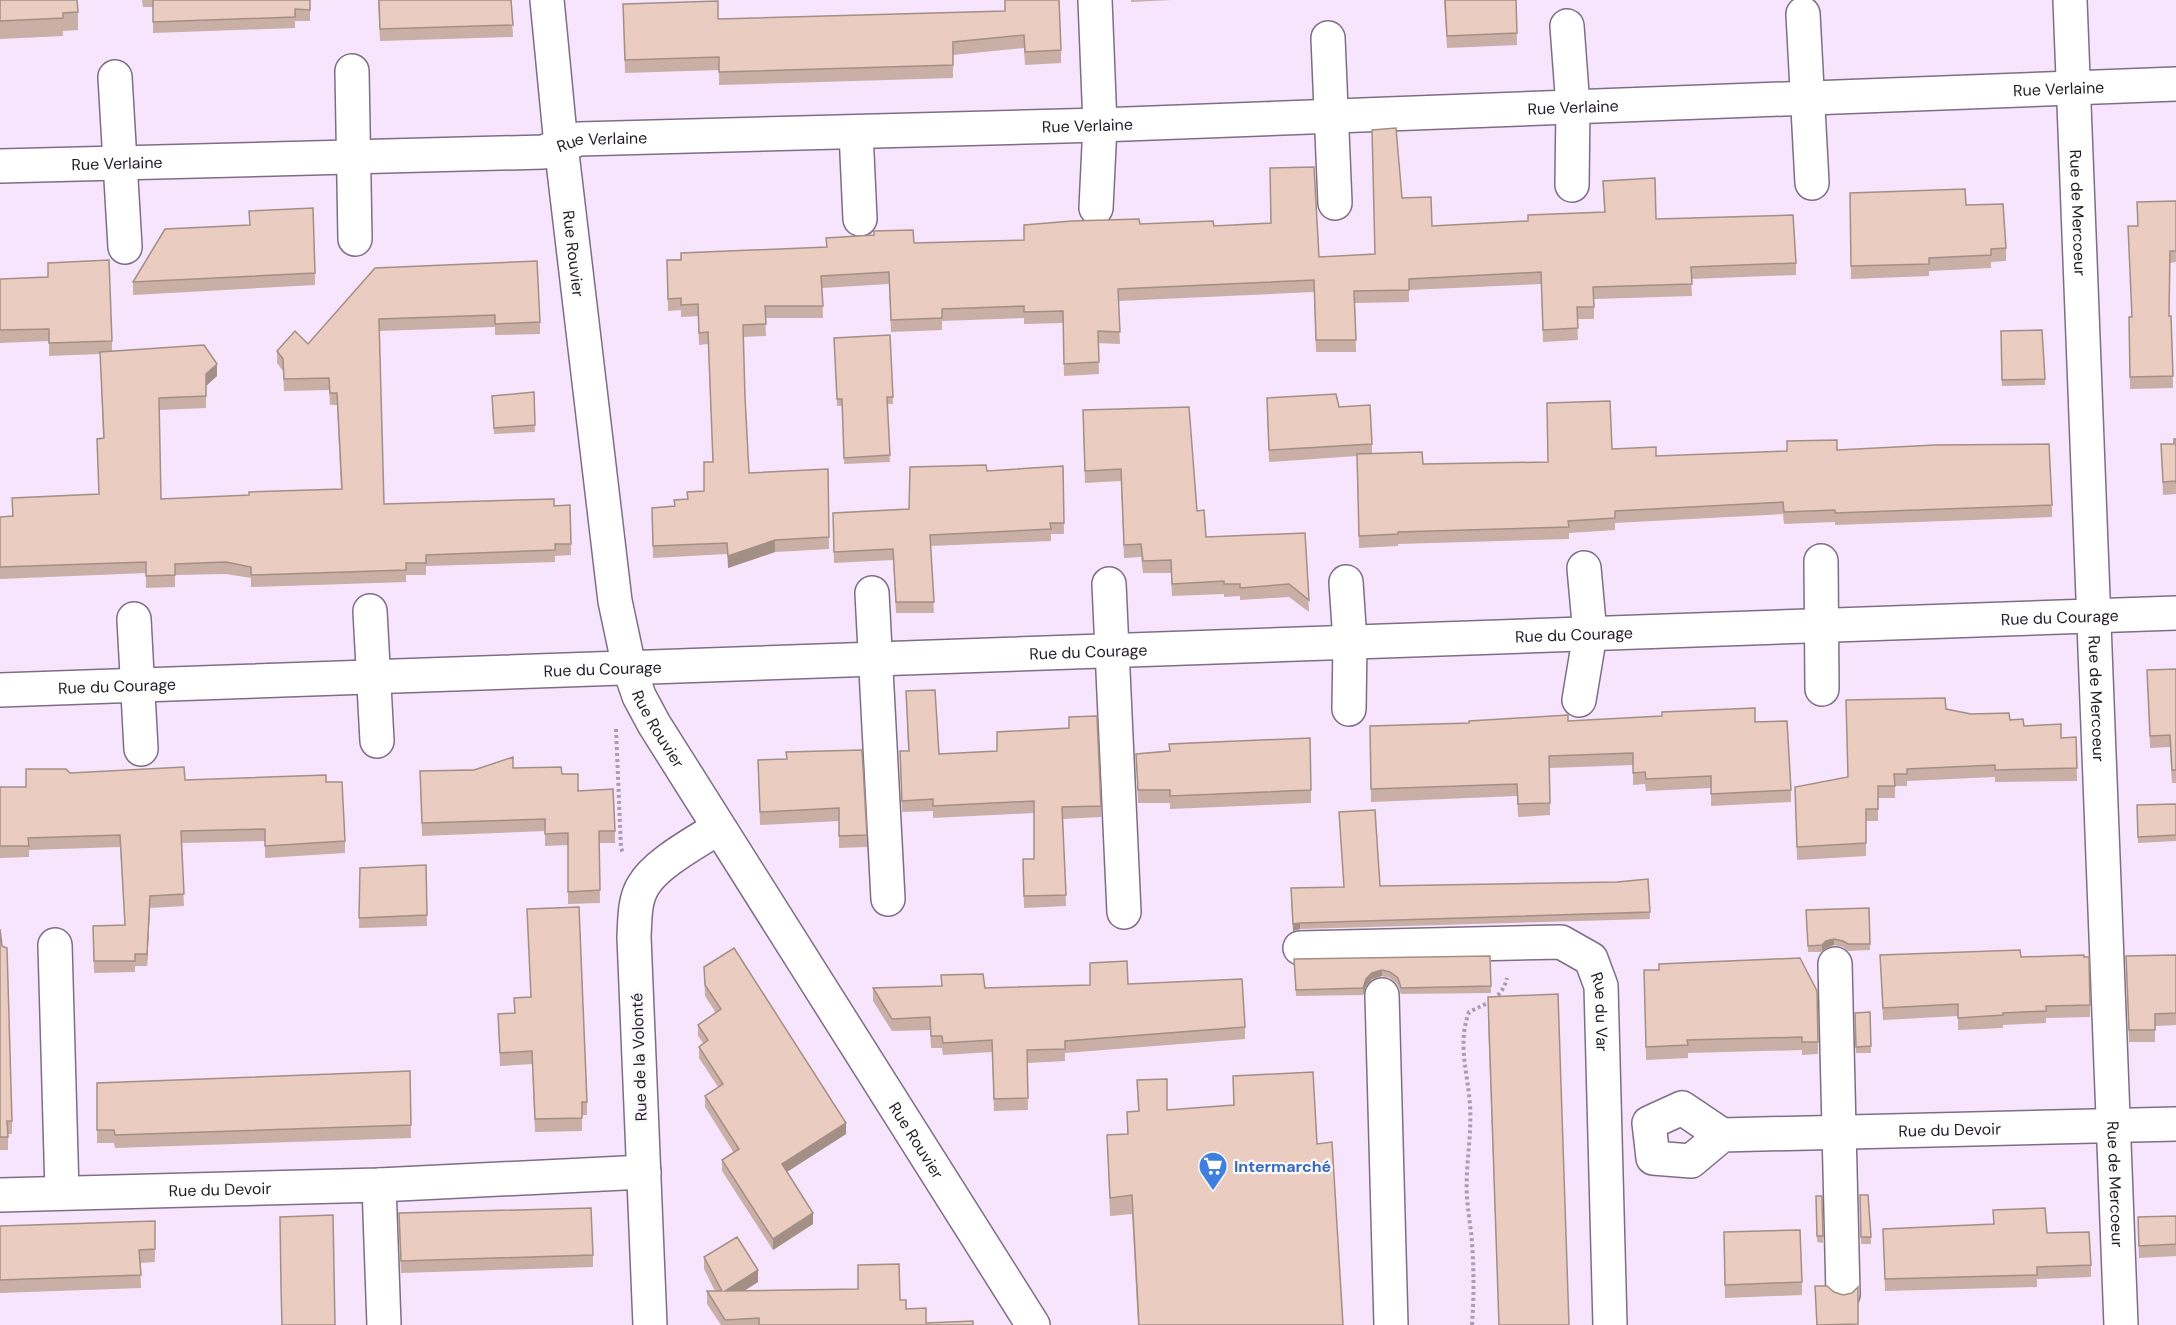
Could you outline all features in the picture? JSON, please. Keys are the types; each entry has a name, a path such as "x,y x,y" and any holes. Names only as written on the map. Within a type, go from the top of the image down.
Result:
{"street":[{"name":"Rue Rouvier","path":"547,0 561,145 615,601 629,667 639,696 718,828 1032,1325"},
{"path":"1095,0 1100,125 1096,208"},
{"name":"Rue de Mercoeur","path":"2070,0 2121,1325"},
{"path":"1803,14 1812,183"},
{"path":"1567,26 1573,107 1572,185"},
{"path":"1328,38 1335,203"},
{"path":"352,72 355,239"},
{"path":"115,77 125,247"},
{"name":"Rue Verlaine","path":"0,166 543,152 579,139 1100,125 2176,84"},
{"path":"856,132 860,219"},
{"path":"1821,561 1822,689"},
{"path":"1579,700 1590,634 1584,568"},
{"path":"1346,582 1350,642 1349,709"},
{"path":"1110,584 1124,912"},
{"path":"872,593 888,899"},
{"path":"370,611 377,741"},
{"name":"Rue du Courage","path":"0,690 2176,613"},
{"path":"134,619 141,749"},
{"name":"Rue de la Volonté","path":"650,1325 634,937 636,906 644,885 666,862 718,828"},
{"name":"Rue du Var","path":"1300,948 1561,942 1591,959 1600,986 1610,1325"},
{"path":"55,945 62,1192"},
{"path":"1834,963 1843,1294"},
{"path":"1382,995 1391,1325"},
{"name":"Rue du Devoir","path":"1722,1135 2176,1124"},
{"name":"Rue du Devoir","path":"0,1195 378,1185 644,1172"},
{"path":"378,1185 384,1325"}],"path":[{"path":"617,723 615,734 621,848 629,870 644,885"},
{"path":"1472,1325 1474,1284 1467,1197 1470,1107 1464,1063 1463,1028 1469,1012 1504,991 1518,943"}],"building":[{"path":"0,0 77,0 78,12 63,13 63,18 0,21"},
{"path":"153,0 310,0 310,10 295,9 295,17 153,22"},
{"path":"379,0 511,0 513,25 380,29"},
{"path":"1005,0 1059,0 1061,50 1025,52 1024,35 953,42 953,65 719,72 719,57 625,60 623,4 718,1 718,19 1005,11"},
{"path":"1445,0 1516,0 1517,33 1447,36"},
{"path":"1396,128 1402,198 1431,197 1432,226 1528,221 1528,215 1605,212 1603,181 1655,178 1656,219 1793,215 1796,263 1691,267 1692,284 1593,287 1594,307 1577,307 1578,328 1543,330 1541,272 1409,279 1409,290 1354,291 1356,340 1316,340 1314,280 1118,289 1120,332 1098,331 1099,362 1064,364 1063,311 1024,312 1024,306 942,309 942,318 891,320 889,272 821,276 823,306 765,306 766,324 743,325 745,397 749,473 828,469 829,537 775,540 728,556 727,543 653,546 652,508 675,506 674,500 688,499 687,492 704,491 704,462 713,462 708,332 699,333 698,304 681,305 681,298 668,299 667,260 681,260 681,253 827,247 826,238 874,235 874,231 913,230 914,243 1024,240 1024,225 1072,221 1139,219 1140,224 1213,221 1214,226 1271,223 1270,168 1314,167 1319,257 1375,254 1372,130"},
{"path":"1965,189 1966,205 2003,204 2006,248 1991,249 1991,255 1929,258 1929,264 1851,266 1850,193"},
{"path":"2176,201 2176,251 2170,251 2169,316 2171,316 2173,376 2130,377 2129,317 2132,317 2128,226 2138,226 2137,202"},
{"path":"313,208 315,273 133,282 165,229 250,225 249,211"},
{"path":"109,260 112,341 49,343 49,329 0,330 0,279 48,277 48,263"},
{"path":"537,261 540,322 495,324 495,315 379,319 384,504 554,499 554,506 570,505 571,544 555,544 555,550 426,555 426,563 406,563 406,570 251,575 251,567 226,562 175,564 175,575 146,576 146,562 0,567 0,517 13,516 12,498 99,494 97,439 104,438 100,352 204,345 217,364 206,374 206,396 159,398 161,499 249,495 249,492 342,489 337,393 330,393 329,378 284,379 283,359 277,351 295,331 308,344 375,268"},
{"path":"2042,330 2045,379 2002,380 2001,331"},
{"path":"890,335 893,397 887,397 890,455 844,458 842,399 837,399 834,338"},
{"path":"534,392 535,425 494,428 492,396"},
{"path":"1336,394 1339,407 1370,405 1372,444 1269,450 1267,398"},
{"path":"1610,401 1612,449 1656,447 1656,456 1787,451 1787,441 1837,440 1837,450 1935,445 2049,444 2052,505 1835,513 1835,510 1784,512 1783,502 1615,511 1615,518 1568,521 1569,527 1398,532 1398,534 1359,536 1357,454 1422,452 1423,464 1548,462 1547,403"},
{"path":"1189,407 1197,511 1204,510 1206,537 1305,533 1309,600 1289,584 1240,588 1240,584 1224,584 1224,581 1172,584 1171,560 1143,561 1141,544 1124,545 1121,469 1085,471 1083,410"},
{"path":"2174,439 2176,439 2176,481 2163,482 2161,444 2174,444"},
{"path":"986,465 987,471 1063,466 1064,523 1050,523 1051,529 930,535 934,602 896,602 893,549 834,552 833,513 909,509 910,467"},
{"path":"2176,669 2176,770 2172,770 2170,735 2150,736 2147,670"},
{"path":"935,690 939,754 997,751 997,732 1069,728 1069,717 1097,716 1101,806 1062,807 1066,895 1024,896 1023,859 1034,859 1034,801 933,806 933,799 902,801 900,751 909,751 906,691"},
{"path":"1945,698 1946,709 1971,714 2009,713 2010,720 2023,719 2024,726 2061,724 2061,738 2076,737 2077,768 1995,770 1995,765 1907,769 1907,774 1894,774 1895,786 1878,786 1878,809 1866,809 1866,843 1797,847 1795,787 1848,777 1846,700"},
{"path":"1755,708 1755,722 1787,721 1791,790 1711,794 1711,776 1646,779 1645,772 1633,773 1633,753 1549,756 1550,803 1518,804 1517,784 1371,789 1370,726 1469,723 1469,721 1568,715 1568,721 1662,716 1662,712"},
{"path":"1310,738 1311,790 1170,796 1170,790 1138,790 1136,754 1170,751 1169,744"},
{"path":"862,750 867,835 839,836 839,808 760,812 758,760 787,759 786,752"},
{"path":"513,757 513,768 561,767 562,774 578,774 578,791 613,789 615,831 599,831 600,890 568,892 568,833 545,834 545,819 422,823 420,771 474,770"},
{"path":"184,767 185,780 326,775 326,782 342,782 345,841 265,846 265,829 181,831 184,894 150,896 147,954 135,954 135,961 94,961 93,926 125,925 120,835 28,838 29,846 0,846 0,787 26,787 26,769 66,769 70,773"},
{"path":"2176,804 2176,835 2138,837 2137,805"},
{"path":"1375,810 1380,886 1617,882 1648,879 1650,912 1293,924 1291,888 1344,887 1339,812"},
{"path":"426,865 427,915 359,918 360,868"},
{"path":"579,907 587,1102 582,1102 582,1118 535,1119 532,1051 500,1053 498,1014 515,1013 514,998 531,997 527,909"},
{"path":"1869,908 1870,944 1848,944 1834,939 1822,945 1808,946 1806,910"},
{"path":"0,929 2,946 7,948 12,1121 7,1121 8,1137 0,1137"},
{"path":"734,948 846,1123 782,1164 813,1213 773,1239 722,1160 739,1149 705,1096 723,1084 699,1047 708,1040 698,1025 721,1009 705,985 704,967"},
{"path":"2020,950 2021,957 2084,955 2084,957 2089,957 2090,1005 2046,1006 2046,1011 1958,1018 1958,1004 1883,1008 1880,955"},
{"path":"2176,955 2176,1013 2155,1014 2155,1030 2129,1030 2126,956"},
{"path":"1490,956 1491,986 1401,988 1398,978 1382,970 1372,973 1366,979 1363,988 1296,990 1294,959"},
{"path":"1800,958 1817,991 1818,1042 1802,1042 1802,1037 1687,1040 1688,1045 1646,1047 1644,970 1659,970 1659,964"},
{"path":"1127,961 1128,984 1242,979 1245,1027 1065,1041 1065,1049 1027,1050 1028,1098 994,1099 992,1040 943,1043 942,1036 931,1036 930,1017 892,1019 873,988 942,986 941,975 983,974 985,988 1090,985 1090,963"},
{"path":"1558,994 1569,1325 1499,1325 1488,997"},
{"path":"1870,1012 1871,1046 1856,1047 1855,1013"},
{"path":"410,1071 411,1125 115,1135 114,1130 97,1130 97,1083"},
{"name":"Intermarché","path":"1313,1072 1317,1144 1332,1142 1343,1325 1139,1325 1132,1195 1110,1198 1107,1135 1128,1134 1127,1112 1139,1111 1137,1080 1167,1079 1167,1110 1234,1105 1233,1076"},
{"path":"1860,1195 1868,1195 1871,1237 1861,1237"},
{"path":"1816,1196 1822,1196 1823,1236 1817,1236"},
{"path":"591,1208 593,1255 401,1261 399,1213"},
{"path":"2045,1208 2047,1233 2089,1232 2091,1265 2037,1267 2037,1275 1885,1279 1883,1229 1994,1224 1993,1210"},
{"path":"333,1215 335,1325 282,1325 280,1217"},
{"path":"2176,1216 2176,1244 2139,1246 2138,1217"},
{"path":"155,1221 155,1249 139,1250 141,1275 0,1280 0,1226"},
{"path":"1800,1230 1802,1282 1725,1285 1724,1232"},
{"path":"737,1237 758,1270 725,1291 858,1289 858,1265 899,1264 900,1300 906,1300 906,1309 926,1308 926,1323 973,1321 973,1325 759,1325 759,1318 725,1320 707,1291 722,1291 704,1257"},
{"path":"1815,1286 1827,1286 1843,1295 1852,1293 1858,1287 1858,1324 1817,1325"}],"place":[{"name":"Intermarché","path":"1213,1192"}]}
